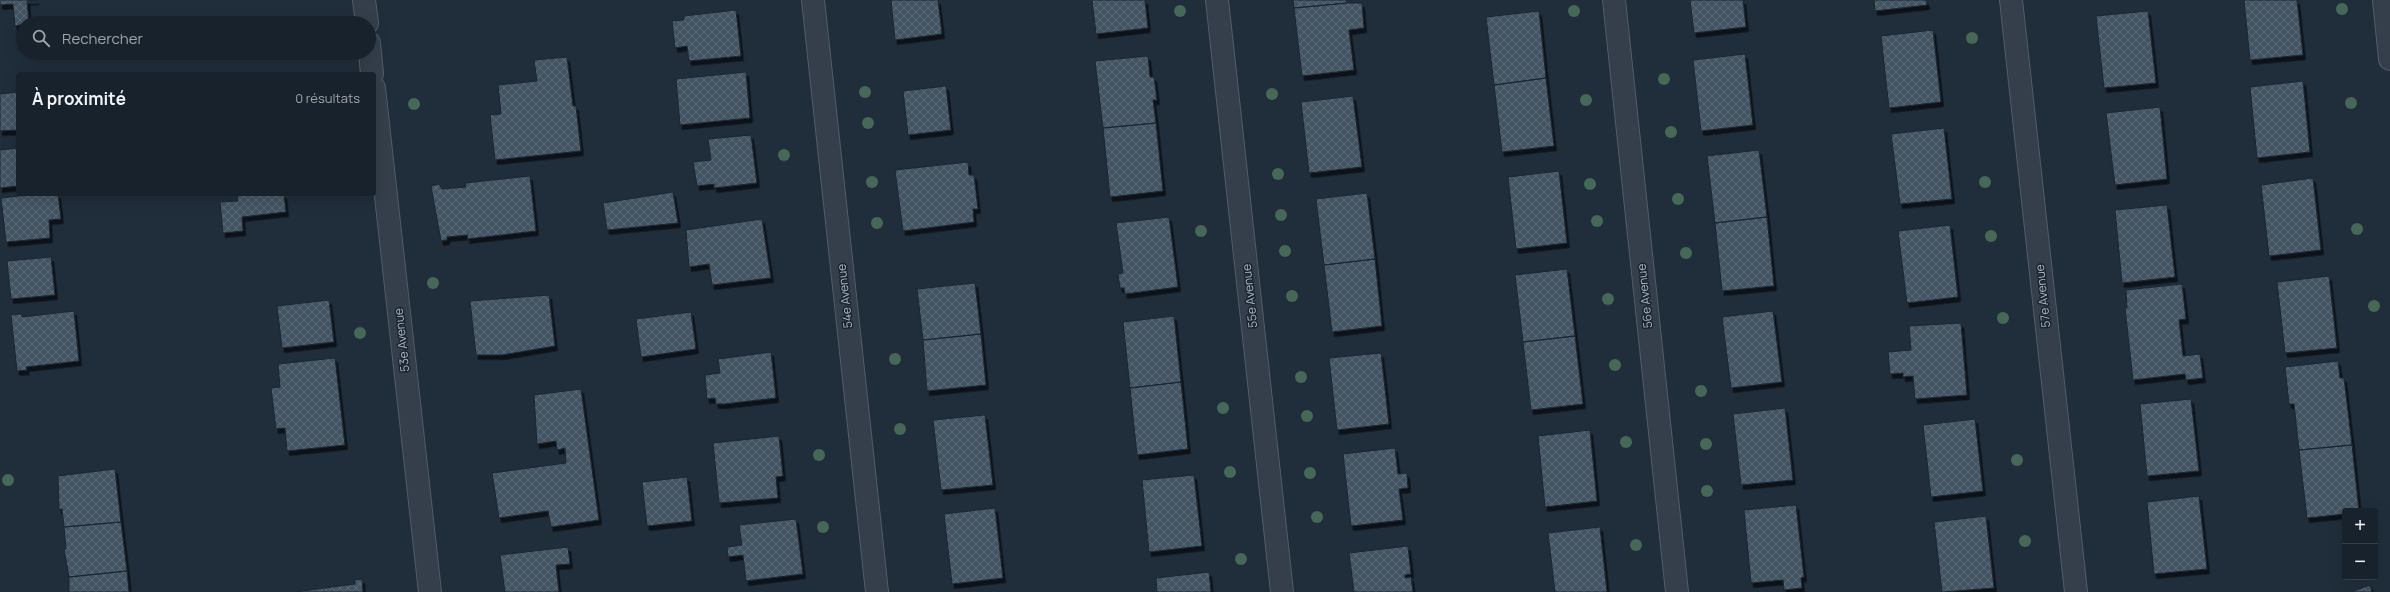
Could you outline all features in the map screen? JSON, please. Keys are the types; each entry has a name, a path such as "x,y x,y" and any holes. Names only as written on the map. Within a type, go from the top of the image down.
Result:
{"street":[{"path":"364,0 366,16"},
{"name":"54e Avenue","path":"814,0 877,592"},
{"name":"55e Avenue","path":"1217,0 1282,592"},
{"name":"56e Avenue","path":"1614,0 1677,592"},
{"name":"57e Avenue","path":"2011,0 2076,592"},
{"path":"2384,0 2390,59"},
{"path":"371,60 372,72"},
{"name":"53e Avenue","path":"376,106 430,592"}],"building":[{"path":"0,0 37,0 27,1 28,16 16,16 15,26 13,4 0,5"},
{"path":"891,0 938,0 942,34 895,40"},
{"path":"1092,0 1145,0 1148,28 1096,34"},
{"path":"1293,0 1346,0 1347,3 1294,8"},
{"path":"1690,0 1743,0 1746,27 1694,33"},
{"path":"1874,0 1926,0 1927,5 1875,11"},
{"path":"2244,0 2297,0 2303,55 2250,60"},
{"path":"1362,3 1364,28 1349,30 1354,70 1302,76 1294,8"},
{"path":"736,10 741,56 689,61 687,46 675,48 672,21 684,20 684,16"},
{"path":"1539,11 1546,78 1494,85 1486,17"},
{"path":"2148,11 2156,83 2104,88 2096,16"},
{"path":"1933,30 1941,102 1889,108 1881,36"},
{"path":"1745,54 1753,125 1701,131 1693,60"},
{"path":"1148,56 1150,77 1154,77 1157,100 1153,100 1156,123 1103,128 1095,61"},
{"path":"567,57 573,106 576,106 581,151 495,160 490,115 501,114 498,85 537,81 534,60"},
{"path":"746,72 750,118 680,125 676,79"},
{"path":"1546,78 1554,146 1502,152 1494,85"},
{"path":"2303,81 2310,152 2257,158 2250,87"},
{"path":"946,86 951,130 908,135 903,91"},
{"path":"16,92 16,130 0,131 0,94"},
{"path":"1353,96 1362,167 1309,173 1301,102"},
{"path":"2160,107 2167,179 2115,185 2106,113"},
{"path":"1156,123 1163,191 1110,197 1103,128"},
{"path":"1944,128 1952,199 1900,204 1891,134"},
{"path":"751,135 757,183 714,188 714,184 697,186 693,162 711,160 708,139"},
{"path":"16,148 16,186 0,188 0,150"},
{"path":"1759,150 1767,217 1715,223 1707,156"},
{"path":"968,162 969,175 974,175 978,209 973,209 974,222 903,231 895,170"},
{"path":"1559,171 1567,243 1516,249 1508,177"},
{"path":"530,176 536,231 467,239 468,235 447,237 447,240 441,241 431,186 439,184 442,189 466,187 465,183"},
{"path":"2313,178 2321,250 2269,256 2261,185"},
{"path":"673,192 678,223 607,230 603,203"},
{"path":"1367,193 1375,259 1324,265 1316,199"},
{"path":"19,196 58,196 61,219 49,220 50,238 6,242 1,198"},
{"path":"237,196 284,196 286,212 242,217 243,231 223,233 220,202 238,201"},
{"path":"2167,205 2175,277 2122,283 2115,210"},
{"path":"1169,217 1178,287 1125,294 1124,288 1120,288 1118,274 1123,273 1116,223"},
{"path":"1767,217 1774,286 1722,291 1715,223"},
{"path":"762,219 771,278 712,285 709,264 689,267 686,230"},
{"path":"1950,225 1958,297 1907,303 1898,231"},
{"path":"51,257 55,295 11,299 7,261"},
{"path":"1375,259 1382,326 1332,332 1324,265"},
{"path":"1567,269 1575,336 1523,342 1515,275"},
{"path":"2329,276 2337,348 2285,353 2277,282"},
{"path":"975,283 981,334 923,340 917,289"},
{"path":"2182,284 2186,319 2179,320 2183,356 2200,354 2203,378 2186,380 2185,374 2133,380 2125,308 2127,308 2126,290"},
{"path":"549,295 555,346 502,355 476,355 470,301"},
{"path":"329,300 334,342 282,348 277,306"},
{"path":"74,311 79,361 26,367 27,370 17,371 11,315 21,314 22,317"},
{"path":"1773,311 1782,382 1731,388 1722,317"},
{"path":"691,312 696,349 641,357 636,319"},
{"path":"1174,316 1181,382 1130,388 1123,322"},
{"path":"1961,323 1967,395 1915,399 1913,376 1903,377 1903,373 1890,374 1888,352 1911,350 1909,326"},
{"path":"981,334 986,385 927,391 923,340"},
{"path":"1575,336 1583,404 1531,410 1523,342"},
{"path":"771,352 776,398 724,404 716,404 715,398 707,399 705,375 720,373 718,359"},
{"path":"1381,353 1389,424 1337,430 1329,358"},
{"path":"335,358 345,445 287,451 285,428 276,429 271,388 280,387 278,364"},
{"path":"2338,361 2340,378 2344,378 2352,445 2299,450 2294,404 2289,404 2285,367"},
{"path":"1181,382 1188,449 1137,455 1130,388"},
{"path":"581,389 599,520 551,527 548,511 499,518 492,473 566,463 565,448 557,450 556,441 537,444 534,395"},
{"path":"2191,399 2199,471 2147,476 2140,404"},
{"path":"1785,408 1793,480 1741,485 1733,414"},
{"path":"985,415 993,485 941,490 933,420"},
{"path":"1975,419 1983,491 1931,497 1923,425"},
{"path":"1590,430 1597,501 1545,507 1538,436"},
{"path":"779,436 783,476 776,477 778,498 719,503 713,443"},
{"path":"2352,445 2359,508 2342,508 2342,514 2307,518 2299,450"},
{"path":"1395,448 1398,474 1407,473 1408,488 1399,489 1403,520 1351,526 1343,454"},
{"path":"115,469 121,522 64,527 62,509 59,509 58,476"},
{"path":"1194,475 1202,546 1149,552 1142,480"},
{"path":"687,477 692,521 647,526 642,482"},
{"path":"2199,496 2207,569 2154,574 2147,502"},
{"path":"1796,505 1804,577 1801,578 1802,588 1784,590 1783,580 1751,583 1744,510"},
{"path":"995,508 1003,578 952,584 944,514"},
{"path":"1986,516 1994,588 1942,592 1934,522"},
{"path":"796,519 803,574 746,581 743,555 728,557 727,547 742,545 739,525"},
{"path":"121,522 127,571 69,577 64,549 66,549 64,527"},
{"path":"1600,527 1607,592 1555,592 1548,533"},
{"path":"1408,546 1411,574 1405,575 1405,578 1411,577 1413,592 1354,592 1349,553"},
{"path":"568,547 570,564 556,565 559,592 505,592 500,555"},
{"path":"127,571 129,592 69,592 69,577"},
{"path":"1209,572 1211,592 1157,592 1156,578"},
{"path":"362,579 363,592 295,592 355,584 355,580"},
{"path":"2370,585 2372,592 2351,592"}]}
